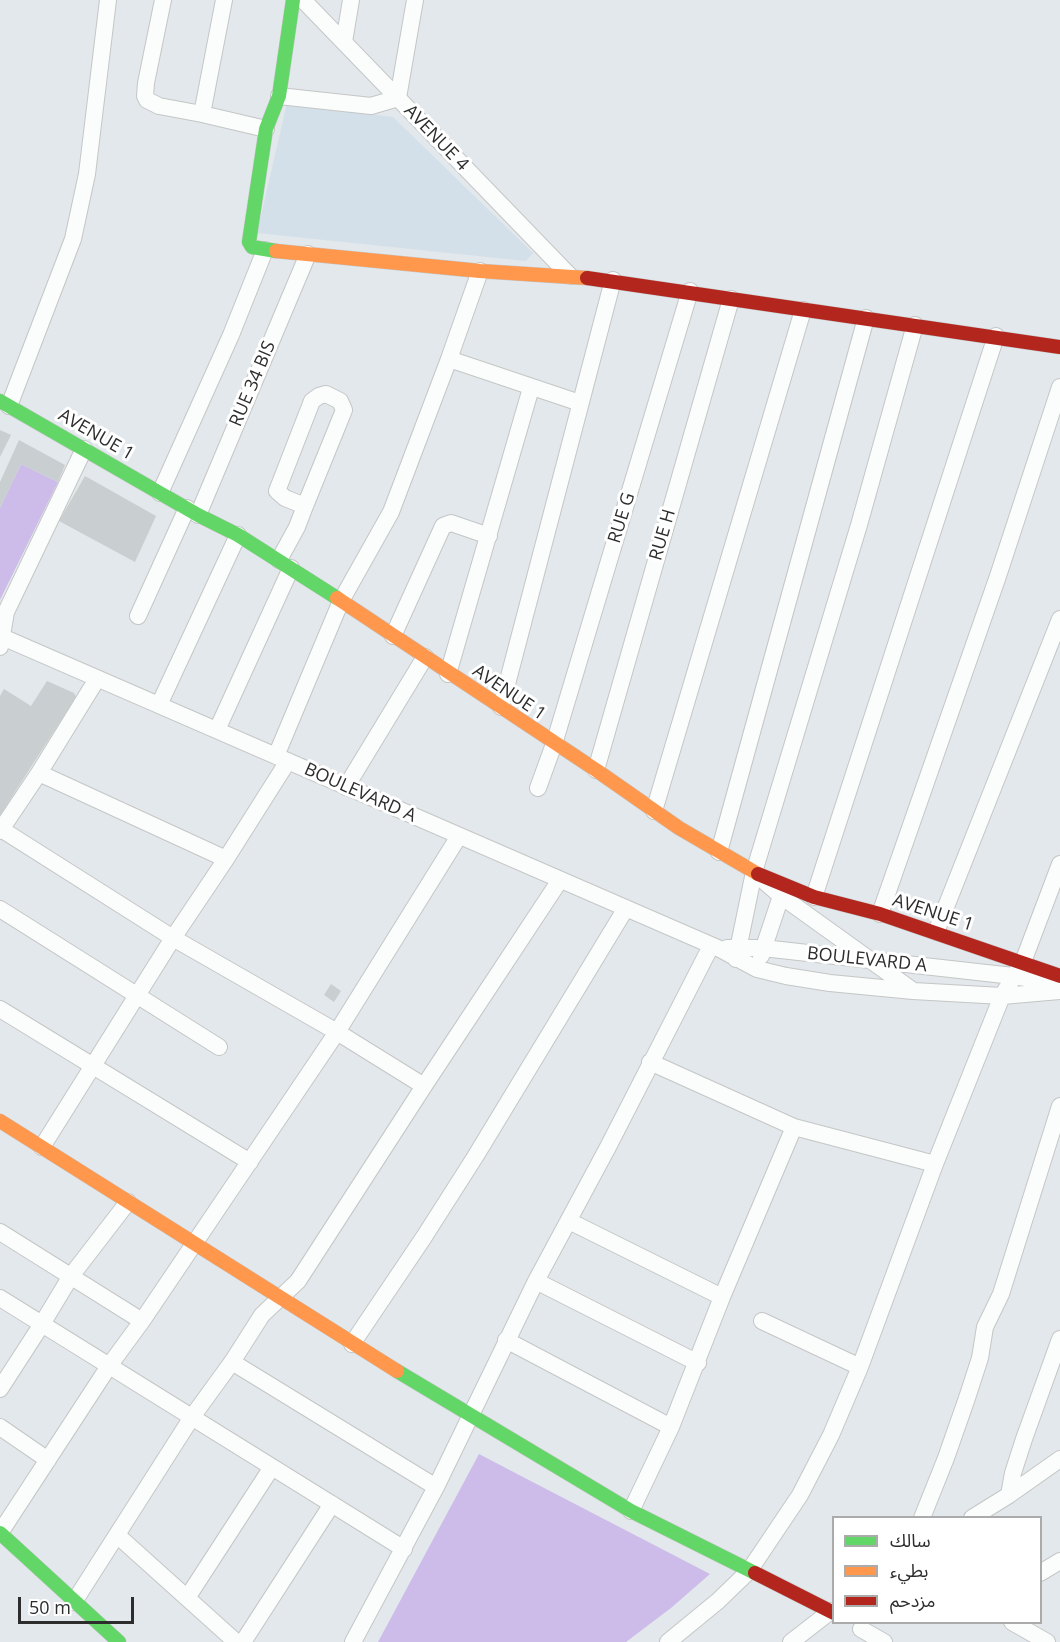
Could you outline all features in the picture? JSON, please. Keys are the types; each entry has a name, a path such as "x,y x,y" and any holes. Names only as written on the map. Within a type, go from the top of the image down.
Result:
{"street":[{"path":"5,403 74,239 87,174 108,0"},
{"path":"163,0 146,83 147,100 159,106 266,129"},
{"path":"202,114 224,0"},
{"path":"293,0 279,96 266,129 249,238 252,247 480,271 613,280 1060,347"},
{"name":"AVENUE 4","path":"303,0 570,276"},
{"path":"344,42 351,0"},
{"path":"279,96 371,106 398,98 415,0"},
{"path":"160,493 231,335 265,250"},
{"name":"RUE 34 BIS","path":"138,616 193,512 308,254"},
{"path":"42,1147 173,938 226,859 282,759 341,601 391,512 480,271"},
{"path":"501,707 613,280"},
{"name":"RUE G","path":"538,788 554,744 690,291"},
{"name":"RUE H","path":"596,770 731,299"},
{"path":"654,811 803,310"},
{"path":"719,852 866,318"},
{"path":"737,953 754,872 859,525 915,325"},
{"path":"814,897 996,336"},
{"path":"449,359 580,403"},
{"path":"880,914 998,576 1060,387"},
{"path":"448,674 531,388"},
{"path":"217,730 285,564 305,506 344,410 340,400 326,394 312,401 277,492 305,506"},
{"name":"AVENUE 1","path":"5,403 285,564 596,770 654,811 754,872"},
{"path":"1,641 6,612 84,449"},
{"path":"393,636 443,526 452,523 489,536"},
{"path":"159,705 238,535"},
{"path":"936,932 1060,619"},
{"name":"BOULEVARD A","path":"1,641 159,705 716,947 737,953 757,969 830,983 913,991 1002,996 1060,991"},
{"path":"346,787 425,657"},
{"path":"97,679 1,830 173,938 337,1032 424,1086"},
{"path":"39,773 226,859"},
{"path":"119,1642 0,1533 109,1366 142,1321 337,1032 459,836"},
{"path":"668,1642 718,1601 749,1571 800,1495 831,1435 860,1367 935,1164 1002,996 1023,962 1060,864"},
{"path":"754,872 782,890 913,991"},
{"path":"74,1602 192,1417 232,1362 262,1315 298,1281 560,880"},
{"path":"757,969 782,890"},
{"name":"AVENUE 1","path":"782,890 880,914 1060,976"},
{"path":"352,1344 475,1157 626,908"},
{"path":"0,909 219,1047"},
{"path":"353,1642 436,1487 536,1281 651,1062 716,947"},
{"name":"BOULEVARD A","path":"737,953 763,948 1013,976 1060,984"},
{"path":"0,1009 250,1162"},
{"path":"651,1062 794,1127 935,1164"},
{"path":"923,1516 967,1398 980,1358 985,1328 1001,1293 1055,1144 1060,1106"},
{"path":"0,1121 471,1417 631,1510 832,1612 791,1642"},
{"path":"631,1510 671,1427 722,1297 794,1127"},
{"path":"0,1389 71,1276 128,1202"},
{"path":"569,1221 722,1297"},
{"path":"0,1232 142,1321"},
{"path":"536,1281 698,1363"},
{"path":"0,1298 404,1549"},
{"path":"762,1321 860,1367"},
{"path":"1009,1495 1013,1473 1024,1439 1060,1339"},
{"path":"507,1340 671,1427"},
{"path":"232,1362 436,1487"},
{"path":"0,1427 48,1460"},
{"path":"975,1516 1060,1459"},
{"path":"187,1598 272,1467"},
{"path":"243,1642 332,1504"},
{"path":"117,1535 236,1642"},
{"path":"1042,1572 1060,1561"},
{"path":"1014,1624 1047,1642"},
{"path":"858,1625 884,1642"}],"shaded area":[{"path":"287,103 393,117 533,253 526,261 257,233"},
{"path":"21,464 58,482 0,600 0,508"},
{"path":"479,1454 710,1574 671,1608 626,1642 378,1642"}],"building":[{"path":"0,430 11,435 0,457"},
{"path":"19,440 65,465 58,482 21,464 0,508 0,482"},
{"path":"85,476 156,516 135,562 59,521"},
{"path":"47,681 74,693 76,697 0,815 0,696 4,689 31,706"},
{"path":"331,984 341,991 334,1002 324,995"}],"traffic: fast":[{"path":"276,251 252,247 249,242 266,129 279,96 293,0"},
{"path":"0,401 198,515 238,535 337,598"},
{"path":"397,1371 631,1511 755,1573"},
{"path":"0,1533 119,1642"}],"traffic: slow":[{"path":"276,251 480,271 587,278"},
{"path":"337,598 596,770 679,828 758,874"},
{"path":"0,1121 397,1371"}],"traffic: jam":[{"path":"587,278 1060,347"},
{"path":"758,874 814,897 880,914 1060,976"},
{"path":"755,1573 832,1612"}]}
